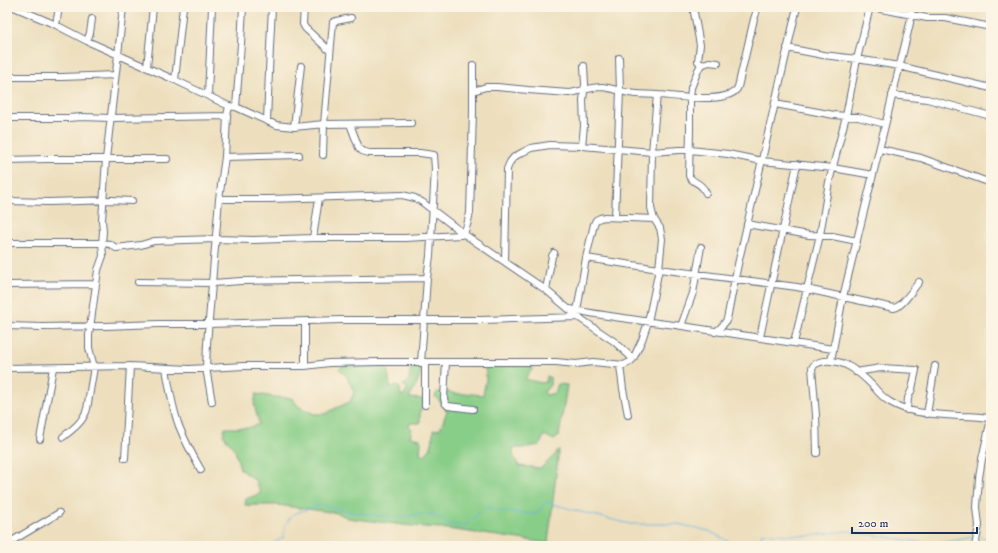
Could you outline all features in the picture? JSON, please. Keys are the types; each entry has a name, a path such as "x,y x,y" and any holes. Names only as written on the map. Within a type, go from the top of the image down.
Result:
{"street":[{"path":"14,7 56,25 87,41 147,67 229,106 236,107 276,125 294,128 298,126 324,124 411,123"},
{"path":"56,25 59,7"},
{"path":"63,437 80,423 86,415 94,367 89,348 90,326 98,270 103,256 102,220 106,159 123,7"},
{"path":"147,67 153,7"},
{"path":"175,80 183,7"},
{"path":"208,95 212,7"},
{"path":"236,107 243,7"},
{"path":"267,121 272,7"},
{"path":"304,7 303,24 305,28 330,51"},
{"path":"693,7 700,45 698,61 701,65"},
{"path":"473,91 497,87 576,93 603,87 630,93 690,98 718,97 728,95 736,91 742,73 758,7"},
{"path":"715,332 725,324 797,7"},
{"path":"794,343 820,235 833,168 870,7 892,10 927,18 945,18 991,27"},
{"path":"831,361 843,297 880,149 884,124 909,30 912,7"},
{"path":"323,155 324,124 333,22 350,18"},
{"path":"87,41 92,19"},
{"path":"787,48 899,66 991,88"},
{"path":"615,217 620,91 619,58"},
{"path":"706,193 701,185 692,180 689,176 690,98 693,82 701,65 709,62 718,63"},
{"path":"464,234 470,213 473,65"},
{"path":"294,128 301,66"},
{"path":"582,146 584,126 584,66"},
{"path":"7,77 115,75"},
{"path":"576,93 584,98"},
{"path":"7,368 130,366 206,368 244,366 305,366 329,363 446,362 556,362 576,364 592,362 620,366 627,364 632,359 642,340 648,322 659,269 662,239 660,228 654,219 651,208 652,152 657,95"},
{"path":"892,95 927,99 991,116"},
{"path":"775,104 834,115 858,117 884,124"},
{"path":"212,402 206,368 208,324 229,106"},
{"path":"7,118 227,116"},
{"path":"350,124 358,148 362,151 369,153 420,153 434,155 430,256 424,320 423,363 425,405"},
{"path":"505,261 507,169 514,157 532,148 550,145 652,152 690,150 728,154 762,161 833,168 873,176"},
{"path":"880,149 921,158 991,183"},
{"path":"225,157 299,155"},
{"path":"7,160 167,159"},
{"path":"760,337 797,164"},
{"path":"219,199 402,195 415,198 464,234 546,290 568,309 611,339 632,359"},
{"path":"313,238 319,198"},
{"path":"7,201 132,201"},
{"path":"577,314 586,258 592,230 596,220 600,218 615,217 654,219"},
{"path":"747,224 857,241"},
{"path":"7,243 102,242 110,244 116,248 141,245 154,241 431,237 456,236 464,234"},
{"path":"681,326 693,293 701,247"},
{"path":"546,290 552,256 554,253"},
{"path":"586,258 807,289 890,307 898,307 919,282"},
{"path":"138,282 427,278"},
{"path":"7,285 96,284"},
{"path":"7,326 42,327 341,320 505,319 577,314 681,326 833,349"},
{"path":"305,322 305,366"},
{"path":"817,453 816,415 812,368 816,363 831,361 843,363 856,372 888,401 907,410 927,414 976,416 991,419 979,478 977,508 978,526 975,546"},
{"path":"446,362 445,403 448,406 473,408"},
{"path":"125,458 130,366"},
{"path":"620,366 628,415"},
{"path":"927,414 935,366"},
{"path":"40,439 53,368"},
{"path":"166,368 179,426 186,443 201,470"},
{"path":"856,372 880,368 916,370 912,389 908,398 907,410"},
{"path":"7,544 59,513"}],"green space":[{"path":"387,365 390,387 397,386 400,388 401,396 404,395 408,389 403,385 409,379 410,366 419,366 421,370 418,381 409,398 423,399 423,406 420,411 420,423 410,423 409,426 412,429 410,437 420,439 420,453 424,455 431,447 433,441 433,430 440,429 447,411 435,397 437,392 483,395 486,379 485,366 502,367 522,365 533,368 525,379 541,383 546,382 547,376 550,377 550,385 544,392 547,395 555,393 558,384 567,385 559,436 554,440 544,435 540,445 513,448 513,455 519,466 541,468 555,455 559,449 548,543 441,528 348,518 338,513 277,505 245,505 246,499 261,493 255,480 240,469 235,450 223,435 225,428 248,428 259,424 254,404 256,394 292,398 298,406 314,414 325,414 350,402 354,392 347,377 339,369 342,366"}],"waterway":[{"path":"269,546 283,538 285,525 293,514 321,505 351,512 391,517 433,514 451,525 467,525 485,506 497,511 536,514 546,502 630,524 678,524 709,531 737,546"},
{"path":"756,546 760,546 762,533 806,536 846,531 933,544 975,537"},
{"path":"980,537 991,540"}]}
